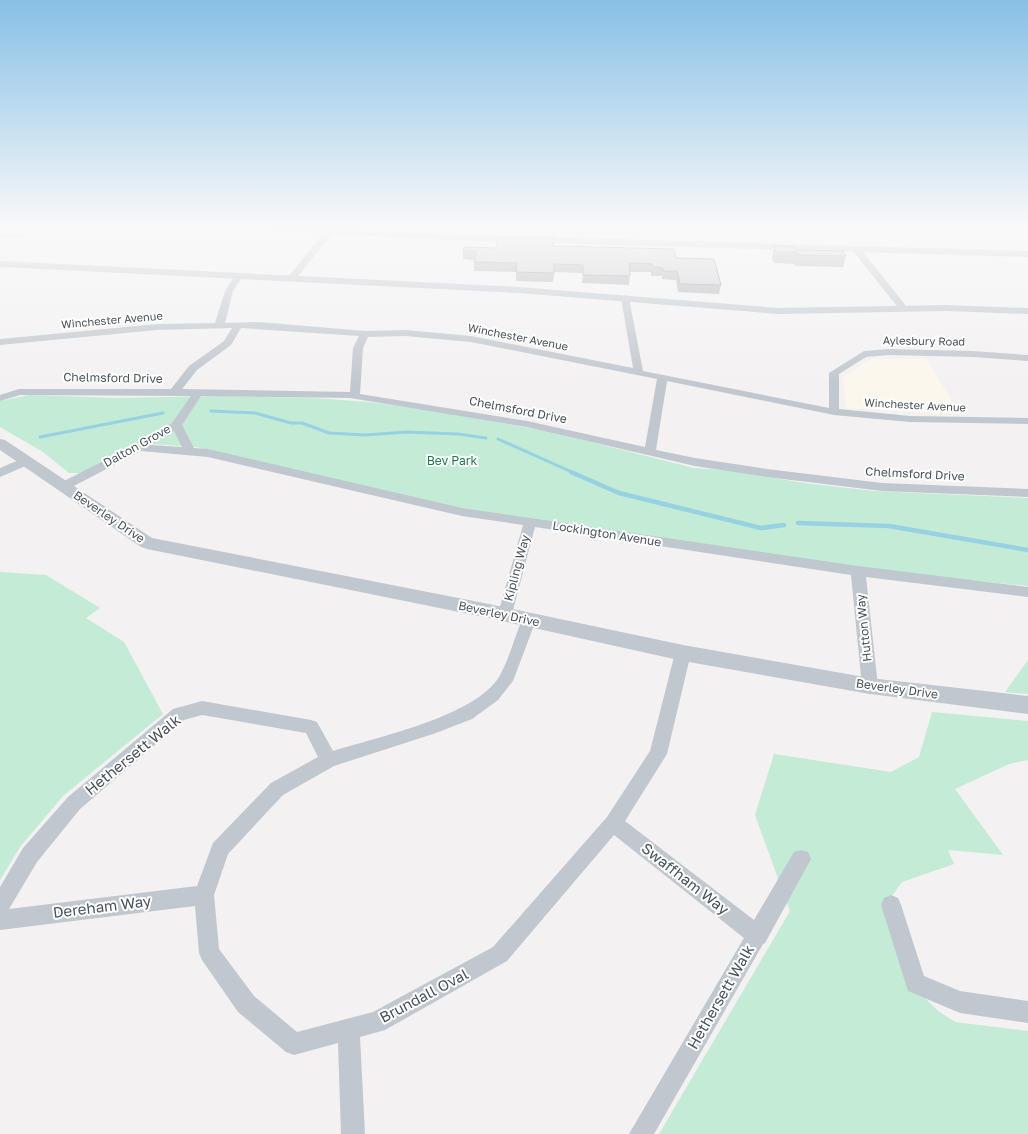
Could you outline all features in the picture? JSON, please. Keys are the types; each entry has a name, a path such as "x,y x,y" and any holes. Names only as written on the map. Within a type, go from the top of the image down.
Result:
{"street":[{"path":"219,326 229,291 236,280"},
{"path":"324,280 625,298 778,311 995,308 1028,310"},
{"path":"881,280 904,309"},
{"path":"625,298 639,374"},
{"path":"174,393 193,368 228,343 238,325"},
{"name":"Winchester Avenue","path":"0,342 157,327 238,325 365,334 405,334 472,340 834,412 910,419 1028,421"},
{"path":"355,396 358,348 365,334"},
{"name":"Aylesbury Road","path":"834,412 834,373 864,354 932,352 1028,358"},
{"path":"650,452 662,379"},
{"name":"Chelmsford Drive","path":"0,398 18,392 355,396 527,424 695,462 767,473 882,487 1028,493"},
{"name":"Dalton Grove","path":"64,486 139,447 176,425 198,393"},
{"path":"176,425 190,452"},
{"name":"Beverley Drive","path":"0,443 148,543 505,614 683,653 870,686 1028,705"},
{"name":"Lockington Avenue","path":"139,447 208,453 462,512 858,571 1028,592"},
{"path":"0,473 26,461"},
{"name":"Kipling Way","path":"505,614 530,522"},
{"name":"Hutton Way","path":"858,571 870,686"},
{"name":"Brundall Oval","path":"529,620 505,681 492,695 466,714 436,726 329,760 277,789 220,849 204,895 208,953 246,1004 294,1044 377,1022 500,954 613,823 658,754 683,653"},
{"name":"Hethersett Walk","path":"0,905 30,855 74,803 178,714 202,708 311,727 329,760"},
{"name":"Swaffham Way","path":"613,823 758,936"},
{"name":"Hethersett Walk","path":"641,1134 758,936 801,859"},
{"name":"Dereham Way","path":"0,920 204,895"},
{"path":"891,905 916,982 960,1002 1028,1012"},
{"path":"349,1029 353,1134"}],"shaded area":[{"path":"871,359 926,359 961,415 846,408 843,378"}],"green space":[{"name":"Bev Park","path":"29,395 116,398 218,396 313,398 369,402 547,431 694,468 727,470 804,483 874,491 1028,498 1028,586 920,575 591,529 438,504 196,447 138,443 82,473 69,473 43,452 0,427 0,401"},
{"path":"0,572 46,575 100,608 86,618 124,642 163,714 63,796 20,847 0,880"},
{"path":"1028,660 1028,694 1005,692"},
{"path":"932,712 1028,721 1028,760 1009,764 955,789 1003,855 948,850 954,864 902,882 887,903 912,985 938,1011 955,1022 1028,1031 1028,1134 659,1134 790,911 755,815 774,754 891,772 919,757"}],"building":[{"path":"679,280 720,280 721,285 680,284"}],"waterway":[{"path":"211,411 255,413 291,423 302,423 329,433 365,435 407,432 458,434 486,438"},
{"path":"40,437 163,413"},
{"path":"498,439 574,473"},
{"path":"571,472 619,493 761,528 784,525"},
{"path":"798,523 889,526 1028,550"}]}
